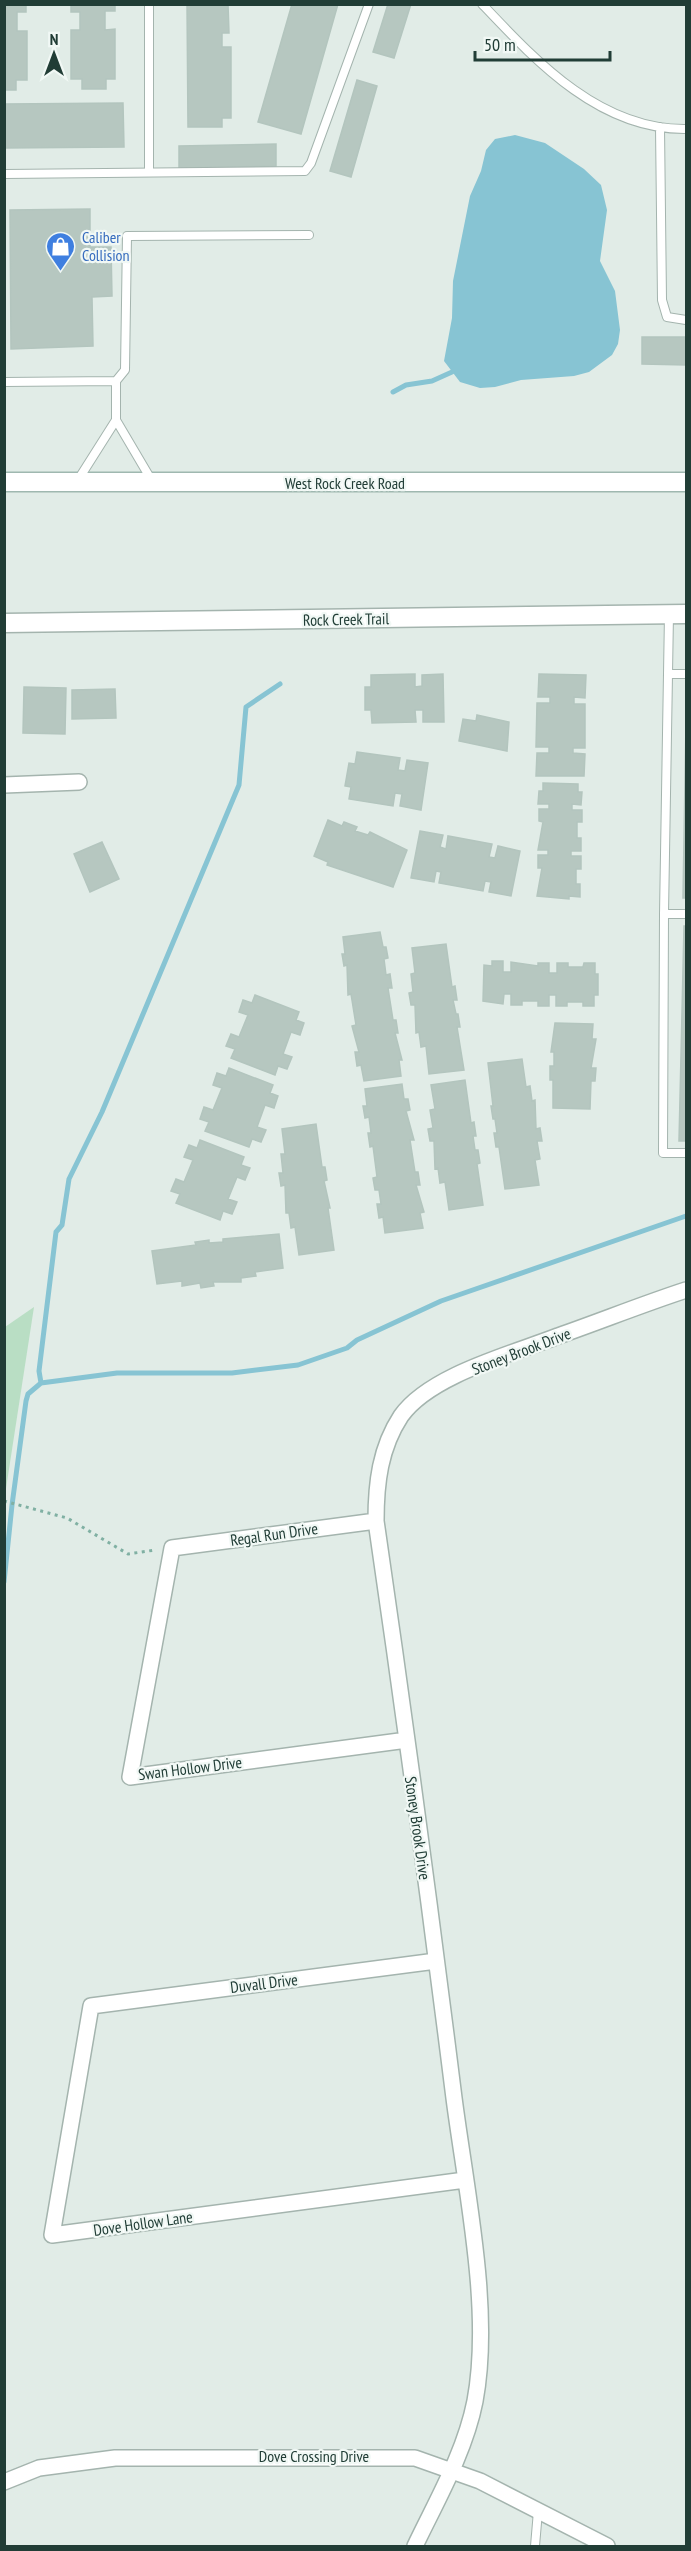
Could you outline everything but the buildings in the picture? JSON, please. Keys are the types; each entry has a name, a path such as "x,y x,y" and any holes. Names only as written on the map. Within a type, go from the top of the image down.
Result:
{"main road":[{"name":"West Rock Creek Road","path":"4,483 687,482"},
{"name":"Rock Creek Trail","path":"4,623 678,614"}],"street":[{"path":"4,785 79,782"},
{"name":"Stoney Brook Drive","path":"415,2547 465,2437 475,2401 480,2333 478,2286 465,2180 376,1521 377,1477 383,1454 402,1415 422,1397 453,1377 687,1290"},
{"name":"Regal Run Drive","path":"172,1548 376,1521"},
{"name":"Swan Hollow Drive","path":"172,1548 130,1777 407,1740"},
{"name":"Duvall Drive","path":"91,2006 436,1961"},
{"name":"Dove Hollow Lane","path":"91,2006 52,2235 465,2180"},
{"name":"Dove Crossing Drive","path":"4,2482 39,2468 114,2458 369,2456 416,2458 480,2481 607,2547"}],"lane":[{"path":"149,4 149,172"},
{"path":"4,174 305,171 311,163 369,4"},
{"path":"482,4 525,50 568,88 611,112 660,128 687,129"},
{"path":"660,128 662,300 667,317 687,320"},
{"path":"153,483 116,420 116,381 125,370 127,236 309,235"},
{"path":"4,382 116,381"},
{"path":"76,483 116,420"},
{"path":"678,614 668,674 663,1153 687,1153"},
{"path":"668,674 687,674"},
{"path":"664,914 687,914"},
{"path":"535,2547 538,2511"}],"path":[{"path":"4,1501 67,1518 128,1554 172,1548"}],"green space":[{"path":"34,1307 5,1495 5,1327"}],"water":[{"path":"515,135 545,143 584,169 601,185 607,210 600,261 615,291 620,330 618,344 612,355 589,372 574,376 521,380 495,387 480,388 460,382 444,361 452,318 453,281 470,196 481,171 486,150 495,139"}],"waterway":[{"path":"393,392 406,385 432,381 452,372"},
{"path":"41,1383 39,1371 56,1232 62,1225 69,1179 102,1112 239,785 246,707 280,684"},
{"path":"4,1582 26,1401 28,1394 41,1383 117,1373 232,1373 298,1365 347,1348 357,1340 441,1301 686,1216"}],"place":[{"name":"Caliber Collision","path":"61,272"}]}
